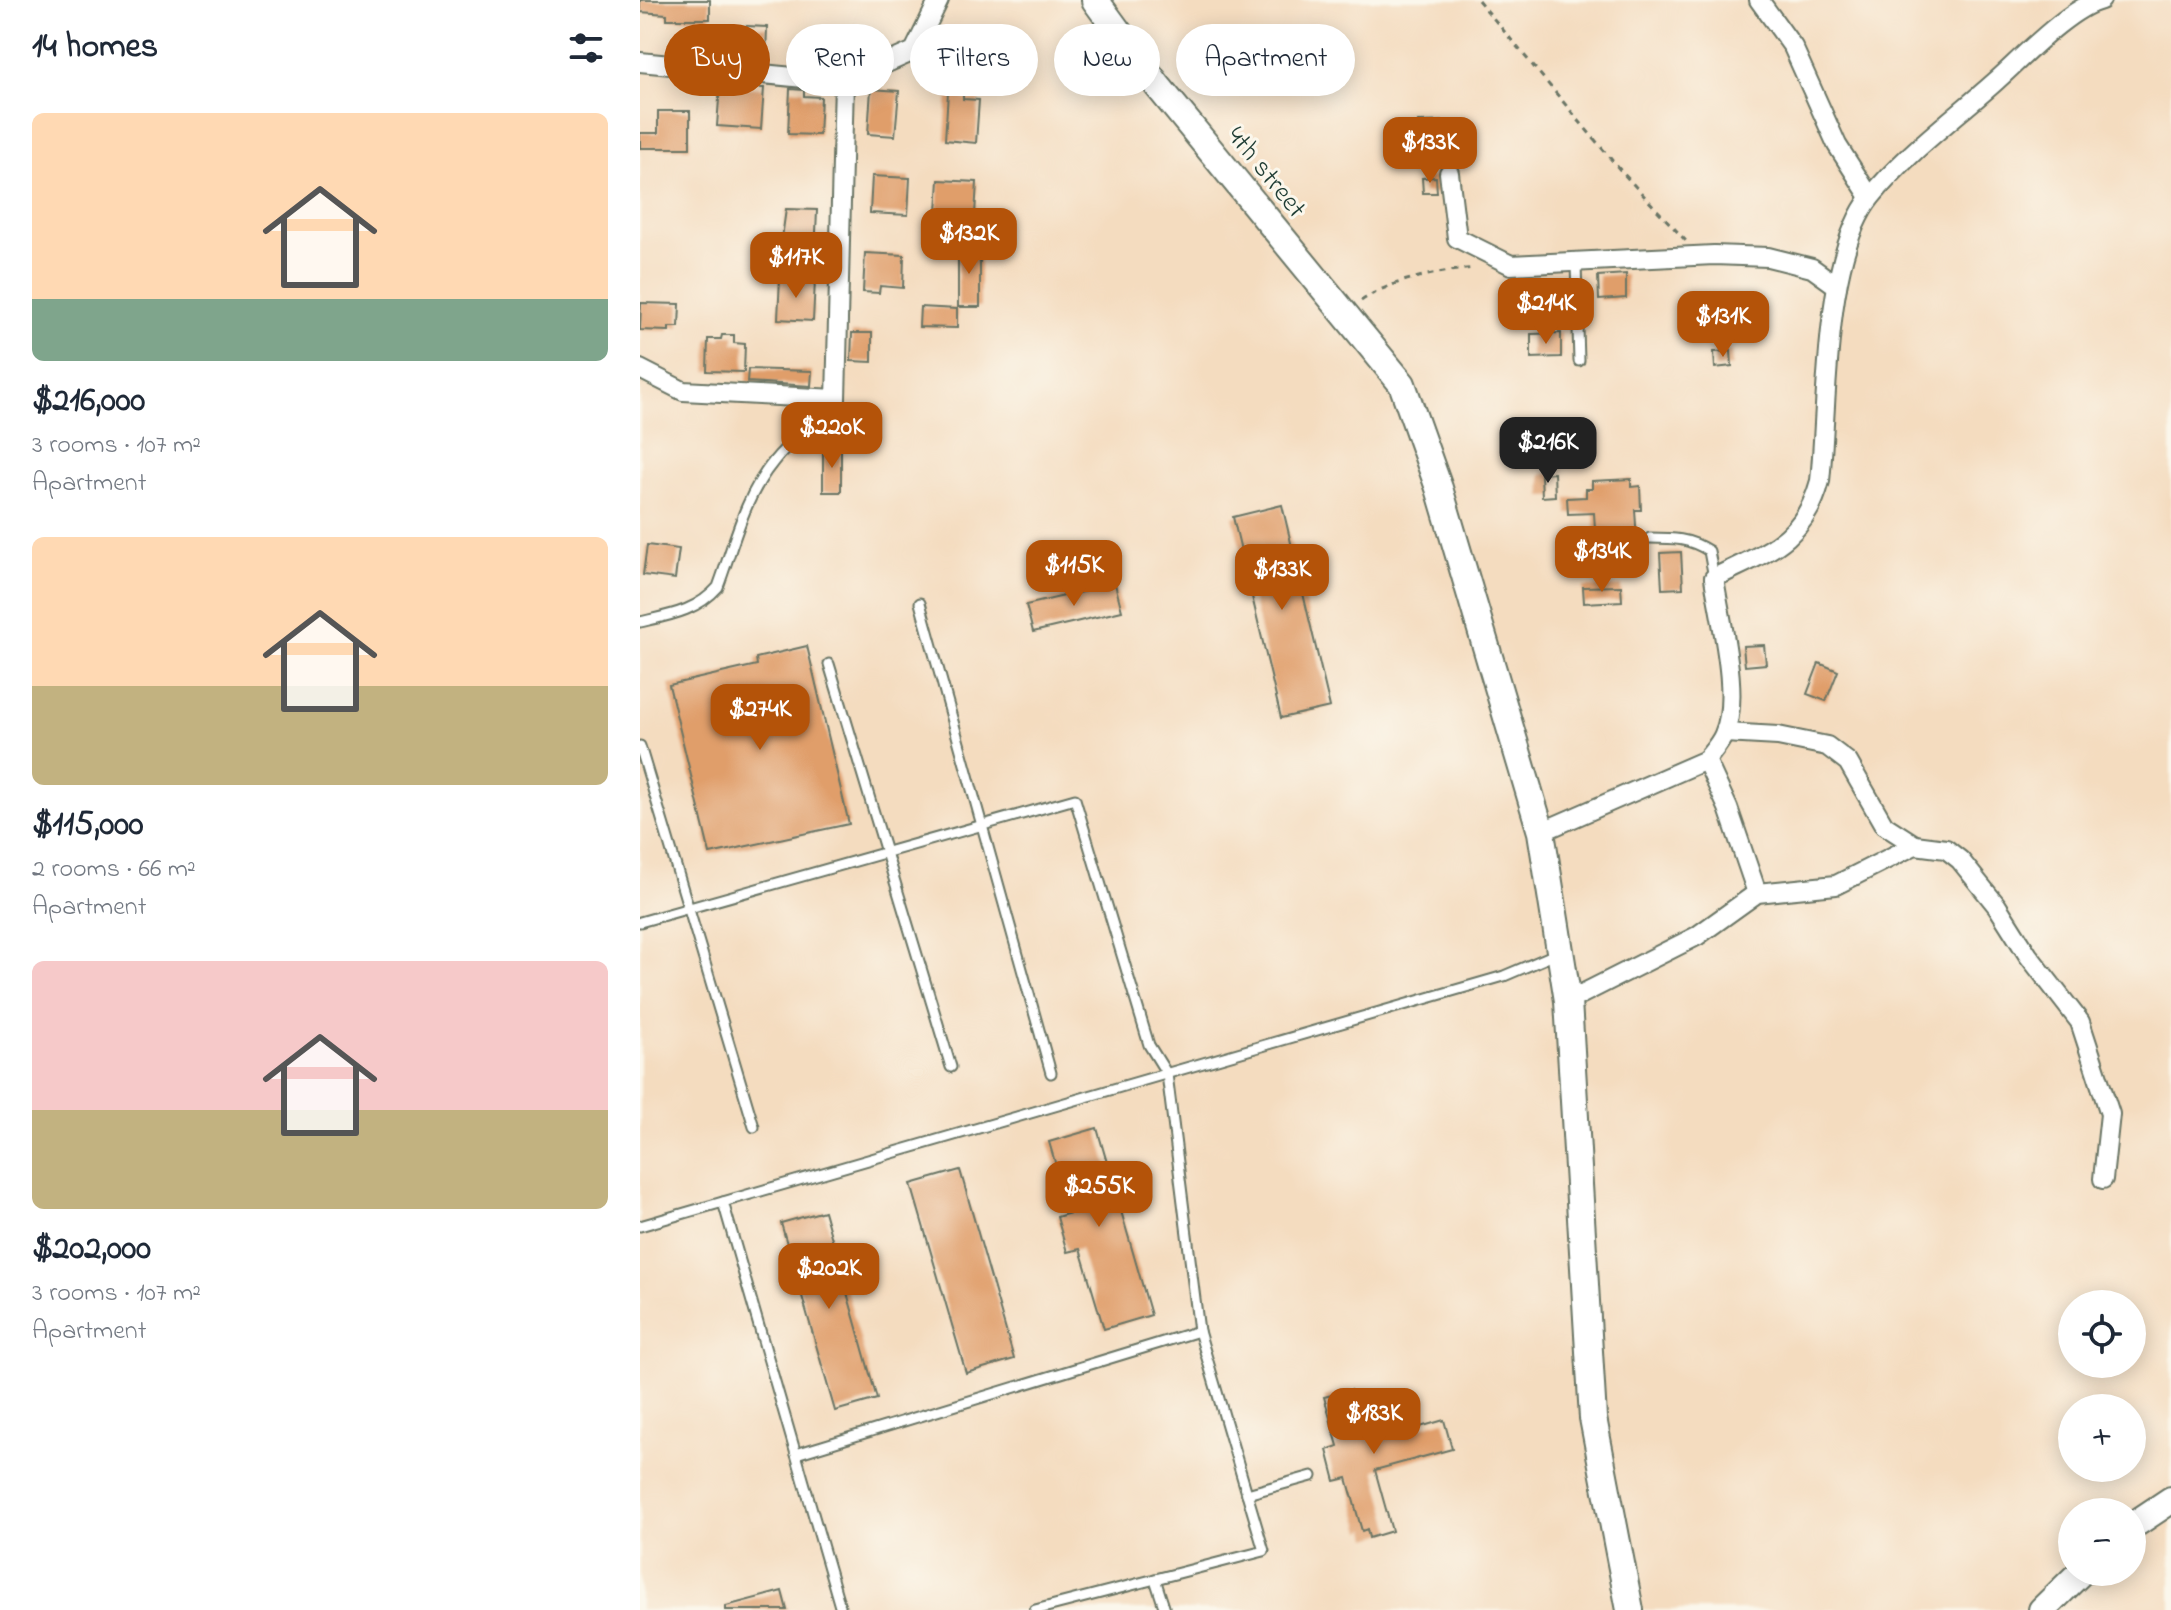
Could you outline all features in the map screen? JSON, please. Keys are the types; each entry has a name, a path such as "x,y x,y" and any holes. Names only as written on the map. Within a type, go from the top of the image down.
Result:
{"street":[{"path":"894,60 914,51 939,0"},
{"path":"1759,0 1793,47 1837,145 1870,197"},
{"path":"1541,832 1706,760 1725,733 1730,690 1714,578 1781,544 1802,525 1815,503 1820,481 1837,286 1852,229 1870,197 2023,57 2083,8 2101,0"},
{"name":"4th street","path":"1095,1 1157,85 1402,384 1439,488 1541,832 1568,1001 1593,1418 1630,1610"},
{"path":"640,62 786,76"},
{"path":"640,369 683,391 836,399 844,96"},
{"path":"1449,173 1457,238 1511,265 1714,255 1768,257 1812,268 1837,286"},
{"path":"1725,733 1778,736 1827,746 1848,762 1884,825 1915,845 1946,849 1960,860 2080,1022 2110,1114 2103,1179"},
{"path":"1706,760 1728,808 1757,893"},
{"path":"1568,1001 1697,936 1757,893 1836,885 1915,845"},
{"path":"2146,1517 2171,1500"},
{"path":"2042,1610 2067,1586"}],"lane":[{"path":"1576,264 1579,361"},
{"path":"640,622 690,610 706,601 718,587 749,499 761,477 777,457 823,417 836,399"},
{"path":"1650,538 1685,538 1698,544 1709,551 1714,578"},
{"path":"920,603 1051,1073"},
{"path":"829,664 951,1067"},
{"path":"640,746 754,1127"},
{"path":"640,922 1075,799 1149,1045 1167,1074 1199,1331 1264,1551 1035,1610"},
{"path":"640,1226 1504,976 1561,952"},
{"path":"723,1202 841,1610"},
{"path":"796,1454 1199,1331"},
{"path":"1247,1494 1312,1476"},
{"path":"1155,1579 1165,1610"}],"path":[{"path":"1478,0 1621,171 1688,243 1714,255"},
{"path":"1339,309 1376,290 1412,280 1457,270 1511,265"}],"building":[{"path":"640,0 710,0 710,19 667,19 667,14 640,12"},
{"path":"894,91 899,91 895,136 868,134 871,96 894,96"},
{"path":"719,96 763,96 761,129 717,126"},
{"path":"790,96 821,97 819,135 788,134"},
{"path":"948,96 979,100 976,143 945,140"},
{"path":"658,111 690,111 690,148 640,148 640,133 658,133"},
{"path":"1463,121 1464,148 1419,150 1418,122"},
{"path":"872,176 910,178 908,215 870,213"},
{"path":"1436,177 1437,193 1423,193 1422,178"},
{"path":"939,180 977,182 975,214 937,211"},
{"path":"786,209 817,210 815,254 780,252"},
{"path":"958,244 980,244 980,307 958,307"},
{"path":"865,253 904,255 903,288 880,286 879,293 863,292"},
{"path":"1626,274 1626,298 1599,300 1598,276"},
{"path":"780,278 815,280 813,321 778,319"},
{"path":"641,303 680,304 679,327 669,327 669,331 640,330"},
{"path":"920,307 957,309 957,328 919,327"},
{"path":"852,333 872,333 872,362 851,361"},
{"path":"1561,333 1561,357 1531,358 1531,334"},
{"path":"722,335 734,335 734,343 745,344 744,372 707,371 708,339 721,339"},
{"path":"1731,351 1732,366 1715,368 1714,352"},
{"path":"748,369 812,371 811,386 747,382"},
{"path":"823,447 841,447 841,492 823,492"},
{"path":"1554,473 1555,496 1542,497 1541,474"},
{"path":"1631,479 1631,487 1640,486 1641,510 1635,510 1637,542 1596,544 1594,513 1568,514 1567,498 1586,497 1586,489 1592,489 1592,481"},
{"path":"1282,505 1330,707 1281,718 1233,517"},
{"path":"647,545 679,549 675,579 643,575"},
{"path":"1681,552 1683,588 1662,589 1660,553"},
{"path":"1115,584 1122,611 1033,632 1026,605"},
{"path":"1621,586 1622,601 1584,603 1583,587"},
{"path":"1764,645 1766,664 1745,666 1743,646"},
{"path":"807,646 849,824 710,854 669,685 757,665 756,658"},
{"path":"1819,663 1838,671 1826,701 1807,694"},
{"path":"1097,1128 1151,1315 1104,1329 1080,1249 1067,1252 1057,1217 1070,1213 1049,1142"},
{"path":"960,1170 1014,1359 966,1373 911,1184"},
{"path":"824,1211 877,1399 835,1411 781,1223"},
{"path":"1351,1390 1360,1420 1382,1414 1389,1436 1444,1420 1452,1449 1375,1470 1392,1531 1369,1538 1367,1529 1362,1531 1347,1478 1335,1481 1327,1450 1338,1446 1324,1397"},
{"path":"782,1591 787,1610 726,1610 726,1606"}]}
